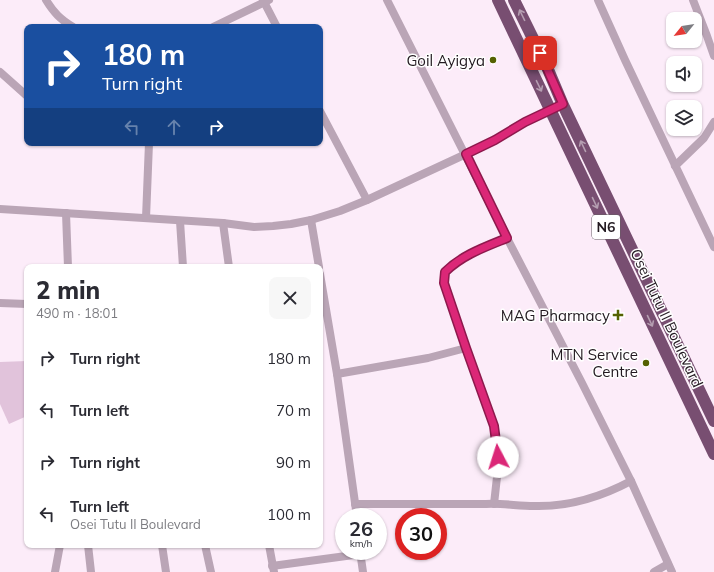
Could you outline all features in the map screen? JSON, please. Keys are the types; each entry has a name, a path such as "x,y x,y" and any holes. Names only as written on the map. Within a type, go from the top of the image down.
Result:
{"highway":[{"name":"Osei Tutu II Boulevard","path":"498,0 714,454"},
{"name":"Osei Tutu II Boulevard","path":"514,0 714,421"}],"street":[{"path":"46,0 62,20 68,24"},
{"path":"387,0 631,481 670,568 654,572"},
{"path":"598,0 714,247"},
{"path":"693,0 714,56"},
{"path":"219,24 266,1 276,24"},
{"path":"0,72 24,93"},
{"path":"0,208 180,220 254,227 291,224 311,220 340,211 367,200 495,140 525,122 563,104"},
{"path":"675,166 704,138 714,122"},
{"path":"324,127 367,200"},
{"path":"146,218 149,146"},
{"path":"66,213 68,264"},
{"path":"180,220 183,264"},
{"path":"311,220 318,264"},
{"path":"223,224 229,264"},
{"path":"494,504 498,468 494,426 444,283 445,272 451,266 469,254 507,238"},
{"path":"323,292 337,374 355,508"},
{"path":"0,303 24,304"},
{"path":"337,374 428,358 466,348"},
{"path":"355,504 494,504 535,506 565,504 591,498 614,490 631,481"},
{"path":"55,572 59,548"},
{"path":"88,548 91,572"},
{"path":"162,548 166,572"},
{"path":"207,548 211,572"},
{"path":"270,548 273,569 335,558"},
{"path":"362,560 363,572"}],"shaded area":[{"path":"24,361 24,417 9,424 0,404 0,362"}],"place":[{"name":"Goil Ayigya","path":"493,60"},
{"name":"MAG Pharmacy","path":"618,315"},
{"name":"MTN Service Centre","path":"646,363"}],"route":[{"path":"498,457 494,426 444,283 445,272 469,254 507,238 466,154 495,140 525,122 563,104 540,53"}]}
